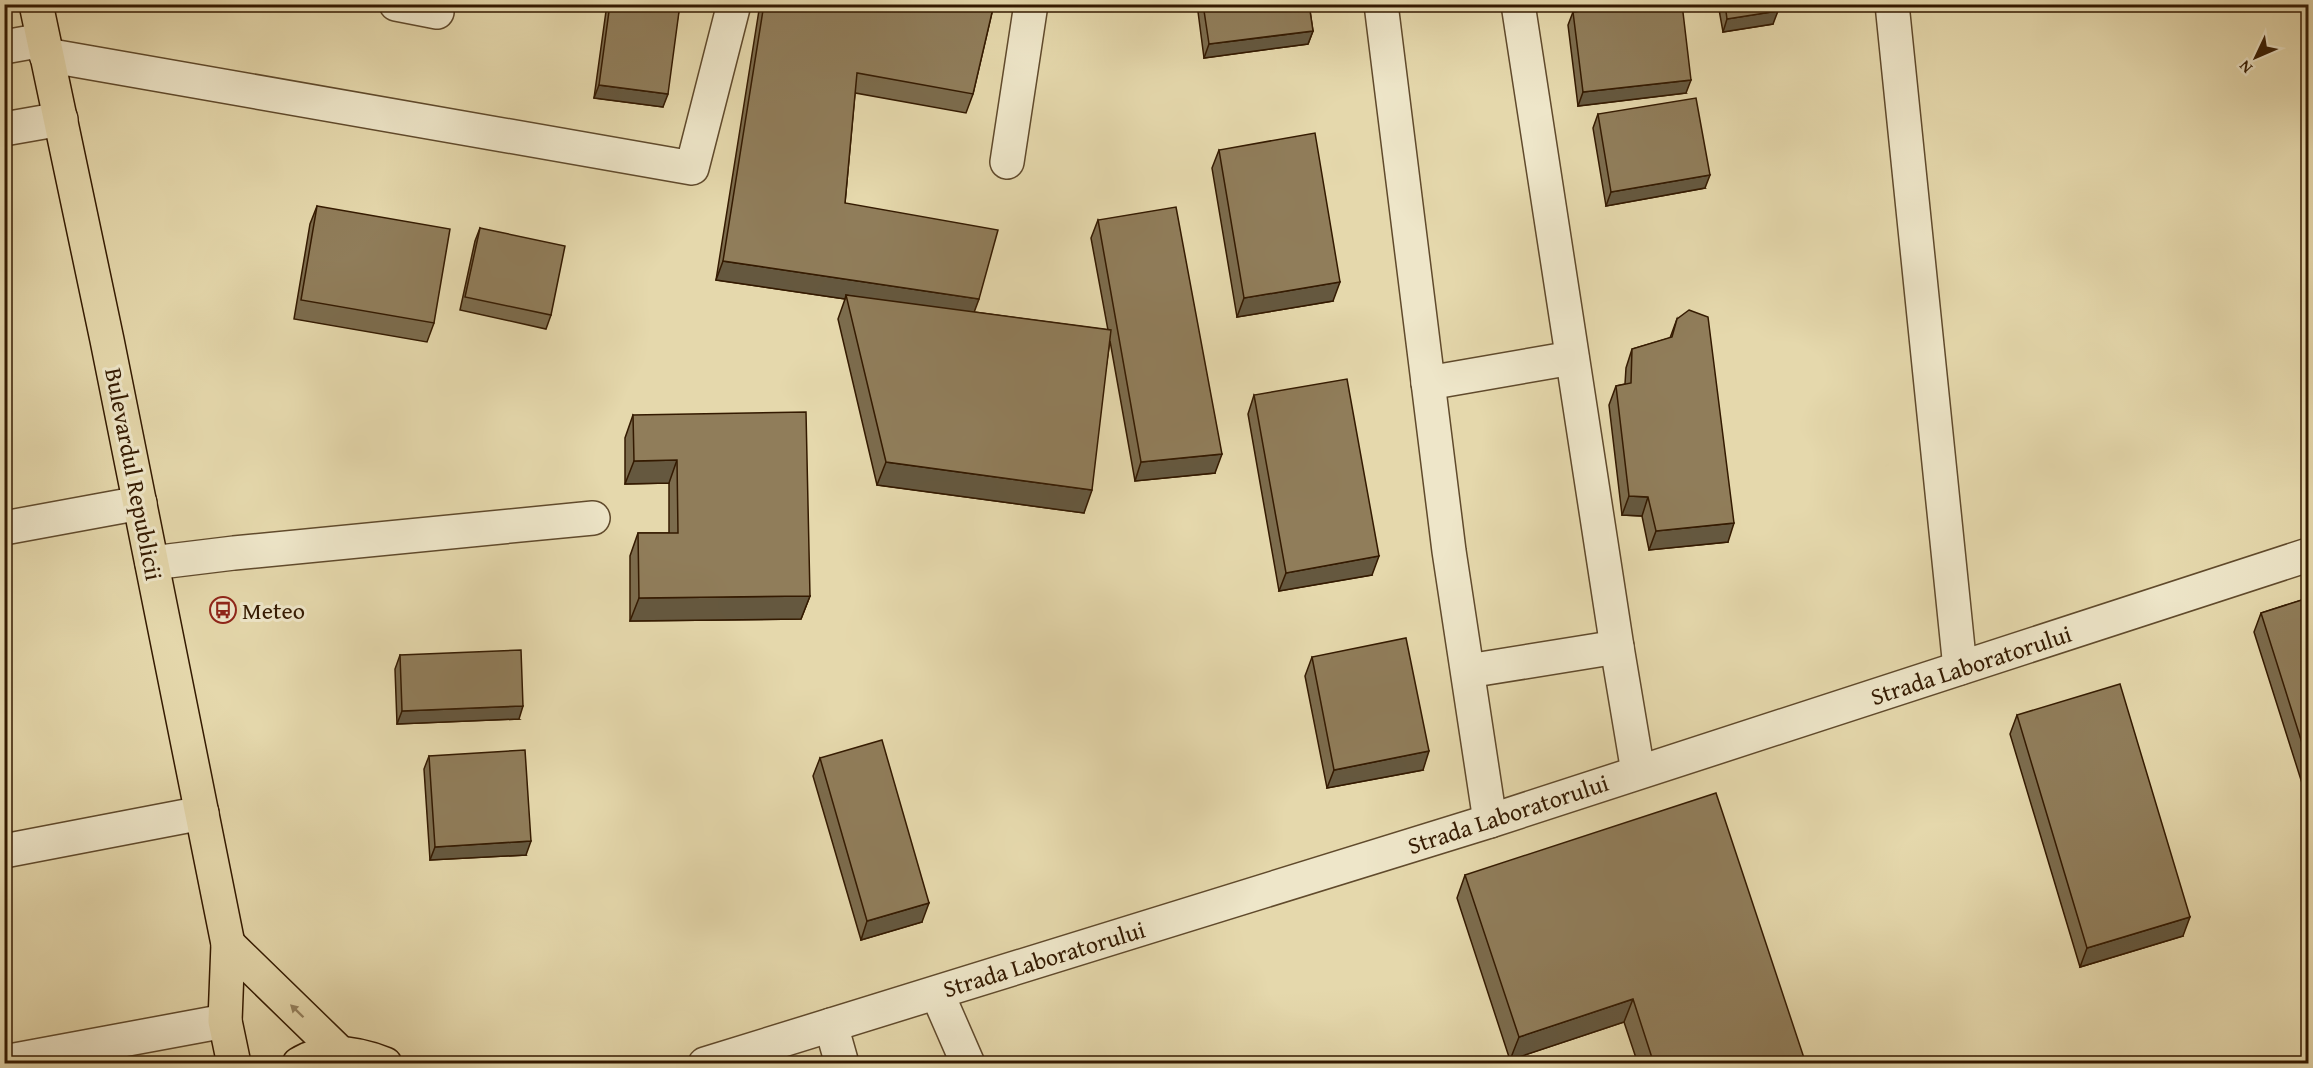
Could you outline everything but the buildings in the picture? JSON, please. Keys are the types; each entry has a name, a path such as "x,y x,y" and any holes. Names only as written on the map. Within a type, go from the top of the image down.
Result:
{"main road":[{"name":"Bulevardul Republicii","path":"36,4 140,503 228,944 225,1021 234,1064"},
{"path":"228,944 339,1052"},
{"path":"299,1064 307,1059 339,1052 364,1055 385,1064"}],"street":[{"path":"396,4 437,12"},
{"path":"4,47 45,47 692,168 734,4"},
{"path":"1007,162 1031,4"},
{"path":"1381,4 1449,551 1490,821"},
{"path":"1518,4 1638,772"},
{"path":"1892,4 1960,669"},
{"path":"4,129 61,119"},
{"path":"1428,383 1572,358"},
{"path":"4,528 140,503"},
{"path":"152,563 593,518"},
{"name":"Strada Laboratorului","path":"705,1064 1490,821 2308,555"},
{"path":"1468,671 1617,647"},
{"path":"4,851 202,813"},
{"path":"937,993 968,1064"},
{"path":"4,1062 225,1021"},
{"path":"831,1025 842,1064"}],"place":[{"name":"Meteo","path":"223,610"}]}
